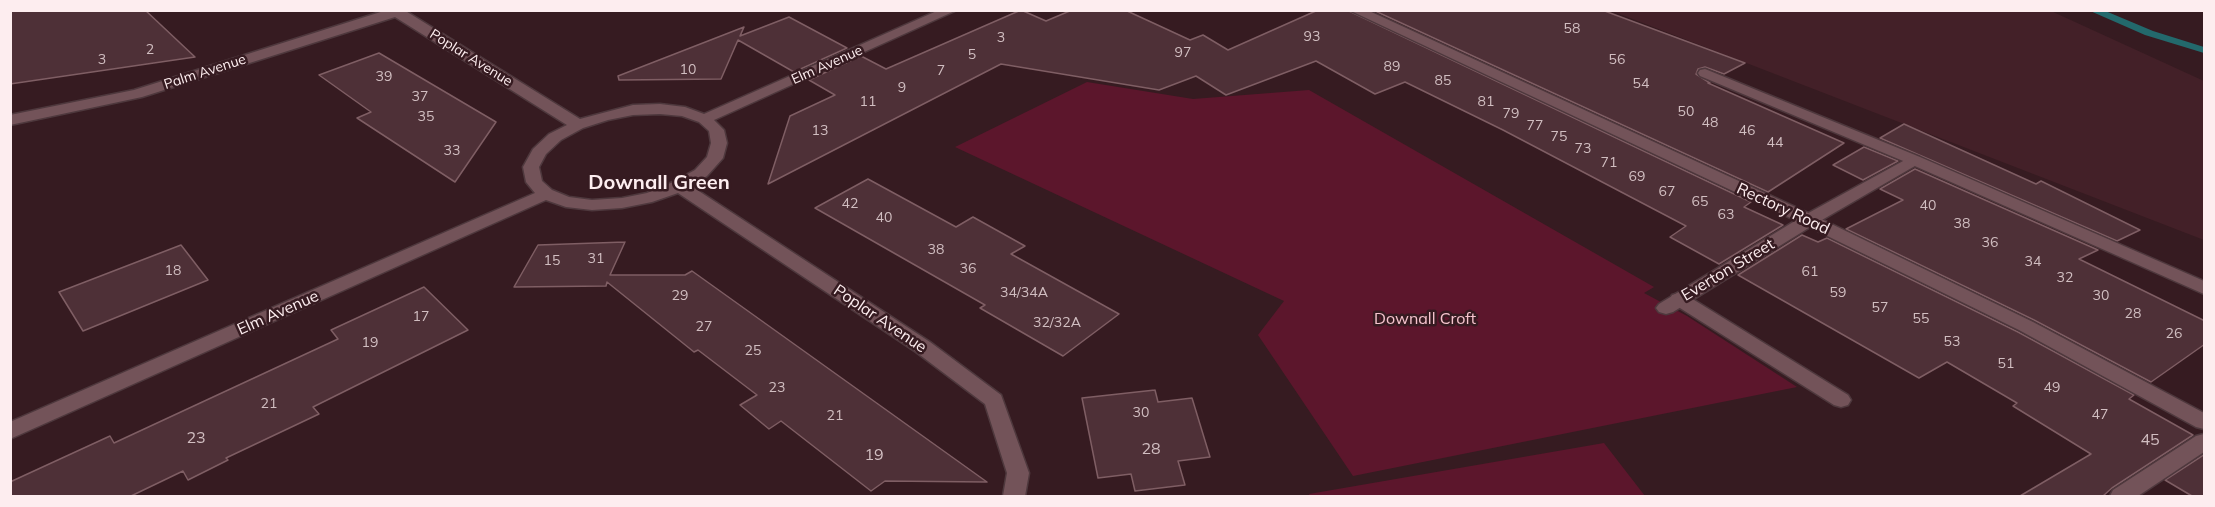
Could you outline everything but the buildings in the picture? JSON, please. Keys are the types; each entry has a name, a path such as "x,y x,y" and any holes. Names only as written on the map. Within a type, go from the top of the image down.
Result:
{"street":[{"name":"Elm Avenue","path":"704,119 928,14 951,10"},
{"name":"Rectory Road","path":"1355,10 1809,220 2026,326 2205,422"},
{"name":"Palm Avenue","path":"10,120 138,94 395,11"},
{"name":"Poplar Avenue","path":"395,11 578,124"},
{"path":"1705,73 1914,160 2205,288"},
{"path":"660,109 685,112 704,119 716,130 719,143 715,158 701,173 679,186 652,197 602,204 566,202 546,194 534,182 531,167 539,152 555,137 578,124 633,110 660,109"},
{"name":"Everton Street","path":"1841,400 1673,303 1809,220 1914,160"},
{"name":"Poplar Avenue","path":"679,186 923,347 994,400 1018,473 1014,496"},
{"name":"Elm Avenue","path":"10,431 546,194"},
{"path":"2121,496 2205,442"}],"shaded area":[{"path":"1612,11 2051,11 2204,81 2204,240"}],"green space":[{"name":"Downall Croft","path":"1087,82 1193,99 1309,90 1654,287 1644,293 1687,316 1797,387 1353,476 1258,335 1284,301 955,147"},
{"path":"1604,443 1645,496 1310,496 1309,494"}],"waterway":[{"path":"2093,10 2149,33 2204,50"}],"district":[{"name":"Downall Green","path":"659,183"}]}
